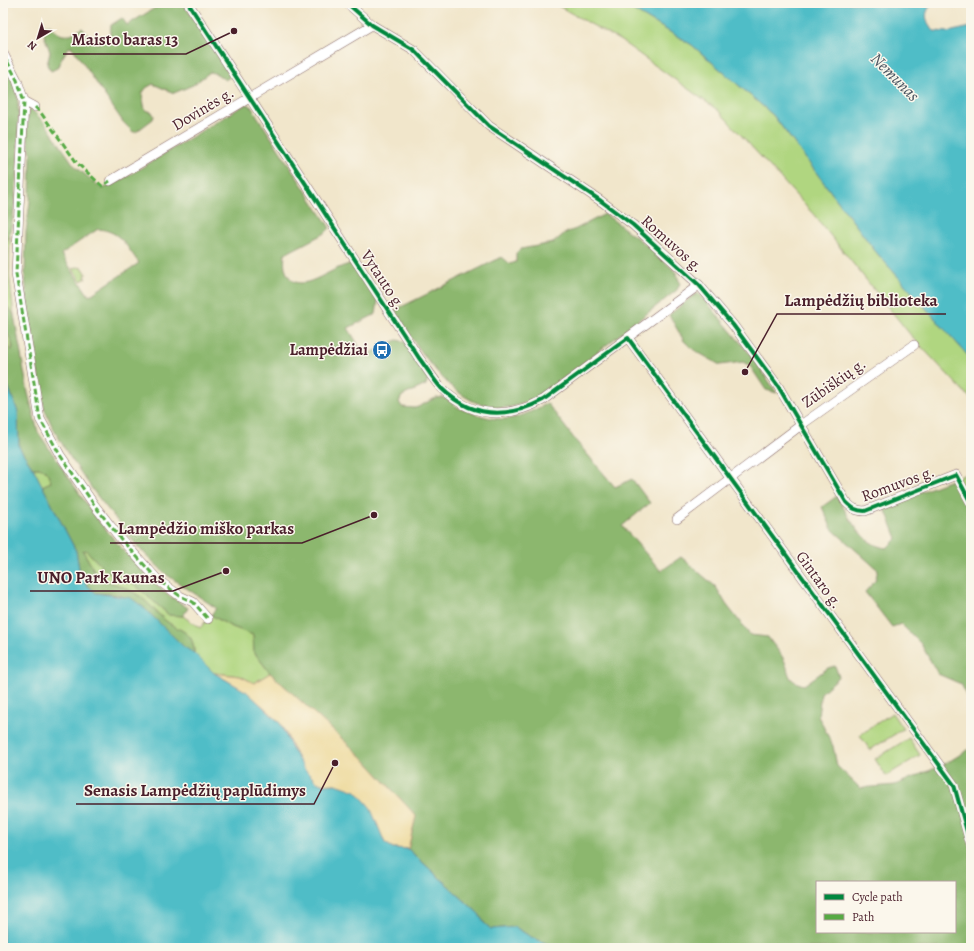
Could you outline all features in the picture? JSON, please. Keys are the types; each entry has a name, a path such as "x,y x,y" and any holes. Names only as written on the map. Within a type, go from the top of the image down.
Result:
{"street":[{"name":"Vytauto g.","path":"188,3 419,358 440,386 452,397 465,405 496,414 511,413 529,407 543,400 699,285"},
{"name":"Romuvos g.","path":"347,3 372,25 414,50 489,126 601,201 633,225 699,285 750,347 778,386 846,502 858,511 865,511 956,475 971,503"},
{"name":"Dovinės g.","path":"110,181 372,25"},
{"path":"3,54 17,80 24,101 16,274 40,419 60,455 95,506 120,538 158,580 180,596 193,602 208,619"},
{"path":"24,101 35,107"},
{"name":"Gintaro g.","path":"628,338 954,785 971,846"},
{"name":"Zūbiškių g.","path":"676,519 801,424 914,345"}],"green space":[{"path":"163,3 183,3 231,76 225,80 217,74 210,72 193,85 174,93 153,84 146,88 142,94 145,110 152,112 154,116 153,119 136,132 133,132 123,122 72,47 68,48 59,67 51,71 47,65 50,52 41,26 50,25 58,33 64,35 68,35 82,28 98,44 110,35 111,25 122,18 127,25"},
{"path":"553,3 621,3 692,45 773,115 876,252 971,359 971,399 913,338 814,215 719,111 621,41"},
{"path":"3,62 15,86 19,125 16,194 10,231 6,241 3,239 3,190 5,178"},
{"path":"246,104 250,105 330,228 325,233 285,254 287,273 290,278 296,282 303,283 311,281 346,265 354,264 378,300 376,314 348,328 365,356 397,340 405,342 428,378 426,385 402,396 399,402 402,407 415,408 440,397 450,401 459,408 473,413 494,419 504,419 524,415 547,403 576,441 615,487 632,479 650,503 622,526 661,571 681,557 716,587 726,604 750,635 768,637 780,652 793,681 804,685 828,668 835,666 839,677 821,693 818,716 833,746 837,766 860,788 895,785 945,764 971,748 971,948 558,948 531,937 515,927 491,929 484,923 479,914 408,849 416,816 362,757 270,673 254,652 253,635 230,626 211,615 216,608 167,575 138,547 95,493 68,454 53,428 44,408 28,315 25,274 26,232 30,201 31,154 26,131 29,107 45,123 74,165 102,189 118,182","holes":["98,229 106,230 118,236 139,263 89,296 61,254"]},
{"path":"605,214 645,244 675,271 680,283 677,290 549,390 535,398 510,407 491,407 474,402 445,380 432,366 400,321 396,311 399,308 502,257 510,264 516,262 516,253 521,249 553,243 565,233"},
{"path":"10,236 9,274 14,315 9,308 3,307 3,239 6,241"},
{"path":"77,267 83,268 86,273 85,279 81,281 73,269"},
{"path":"699,293 750,354 777,393 766,390 750,366 743,362 720,365 694,350 684,341 669,315"},
{"path":"3,307 9,308 14,315 28,393 38,432 94,515 122,549 164,592 188,608 183,616 169,615 126,577 107,572 86,550 83,551 99,579 121,586 141,597 166,621 189,636 192,640 194,653 184,648 143,607 119,595 96,593 87,585 80,574 76,551 42,486 51,482 48,474 42,468 33,468 19,447 18,412 3,373 3,341 11,351 13,347 10,338 3,328"},
{"path":"3,328 12,342 11,351 3,341"},
{"path":"33,468 42,468 48,474 51,482 42,486"},
{"path":"971,472 971,511 954,479"},
{"path":"954,479 971,511 971,703 961,684 938,674 921,644 901,624 892,627 865,592 875,581 878,570 832,529 822,507 837,496 856,528 863,536 878,546 887,548 897,538 884,506"},
{"path":"86,550 107,572 126,577 169,615 183,616 200,628 211,615 230,626 253,635 254,652 270,673 254,683 240,676 214,673 194,653 192,640 186,633 166,621 141,597 121,586 99,579 83,551"},
{"path":"892,713 903,729 870,750 860,735"},
{"path":"909,738 920,755 886,776 875,759"}],"sand":[{"path":"214,673 240,676 254,683 270,673 362,757 416,816 408,849 393,848 385,843 382,839 376,820 336,784 321,784 313,780 301,765 283,727 278,721 264,707 248,695"}],"water":[{"name":"Nemunas","path":"621,3 933,3 928,10 926,17 934,31 948,32 971,27 971,359 876,252 773,115 692,45"},
{"path":"3,373 18,412 19,447 33,468 76,551 80,574 87,585 96,593 131,598 143,607 184,647 194,653 214,673 247,692 280,723 293,751 305,770 317,782 323,785 336,784 356,791 370,807 385,843 393,848 408,849 479,914 484,923 491,929 515,927 531,937 558,948 3,948"}],"marked path":[{"path":"3,53 17,80 24,101 16,274 40,419 60,455 95,506 120,538 158,580 180,596 193,602 208,619"},
{"path":"35,107 77,163 102,186 110,181"}],"cycle path":[{"path":"188,3 419,358 435,381 453,398 477,410 490,412 503,412 530,406 543,400 628,338 954,785 971,846"},
{"path":"347,3 372,25 414,50 489,126 601,201 633,225 699,285 733,325 778,386 846,502 850,506 857,510 865,511 956,475 971,503"}],"place":[{"name":"Maisto baras 13","path":"234,31"},
{"name":"Lampėdžiai","path":"382,350"},
{"name":"Lampėdžių biblioteka","path":"745,372"},
{"name":"Lampėdžio miško parkas","path":"374,515"},
{"name":"UNO Park Kaunas","path":"226,571"},
{"name":"Senasis Lampėdžių paplūdimys","path":"335,763"}]}
